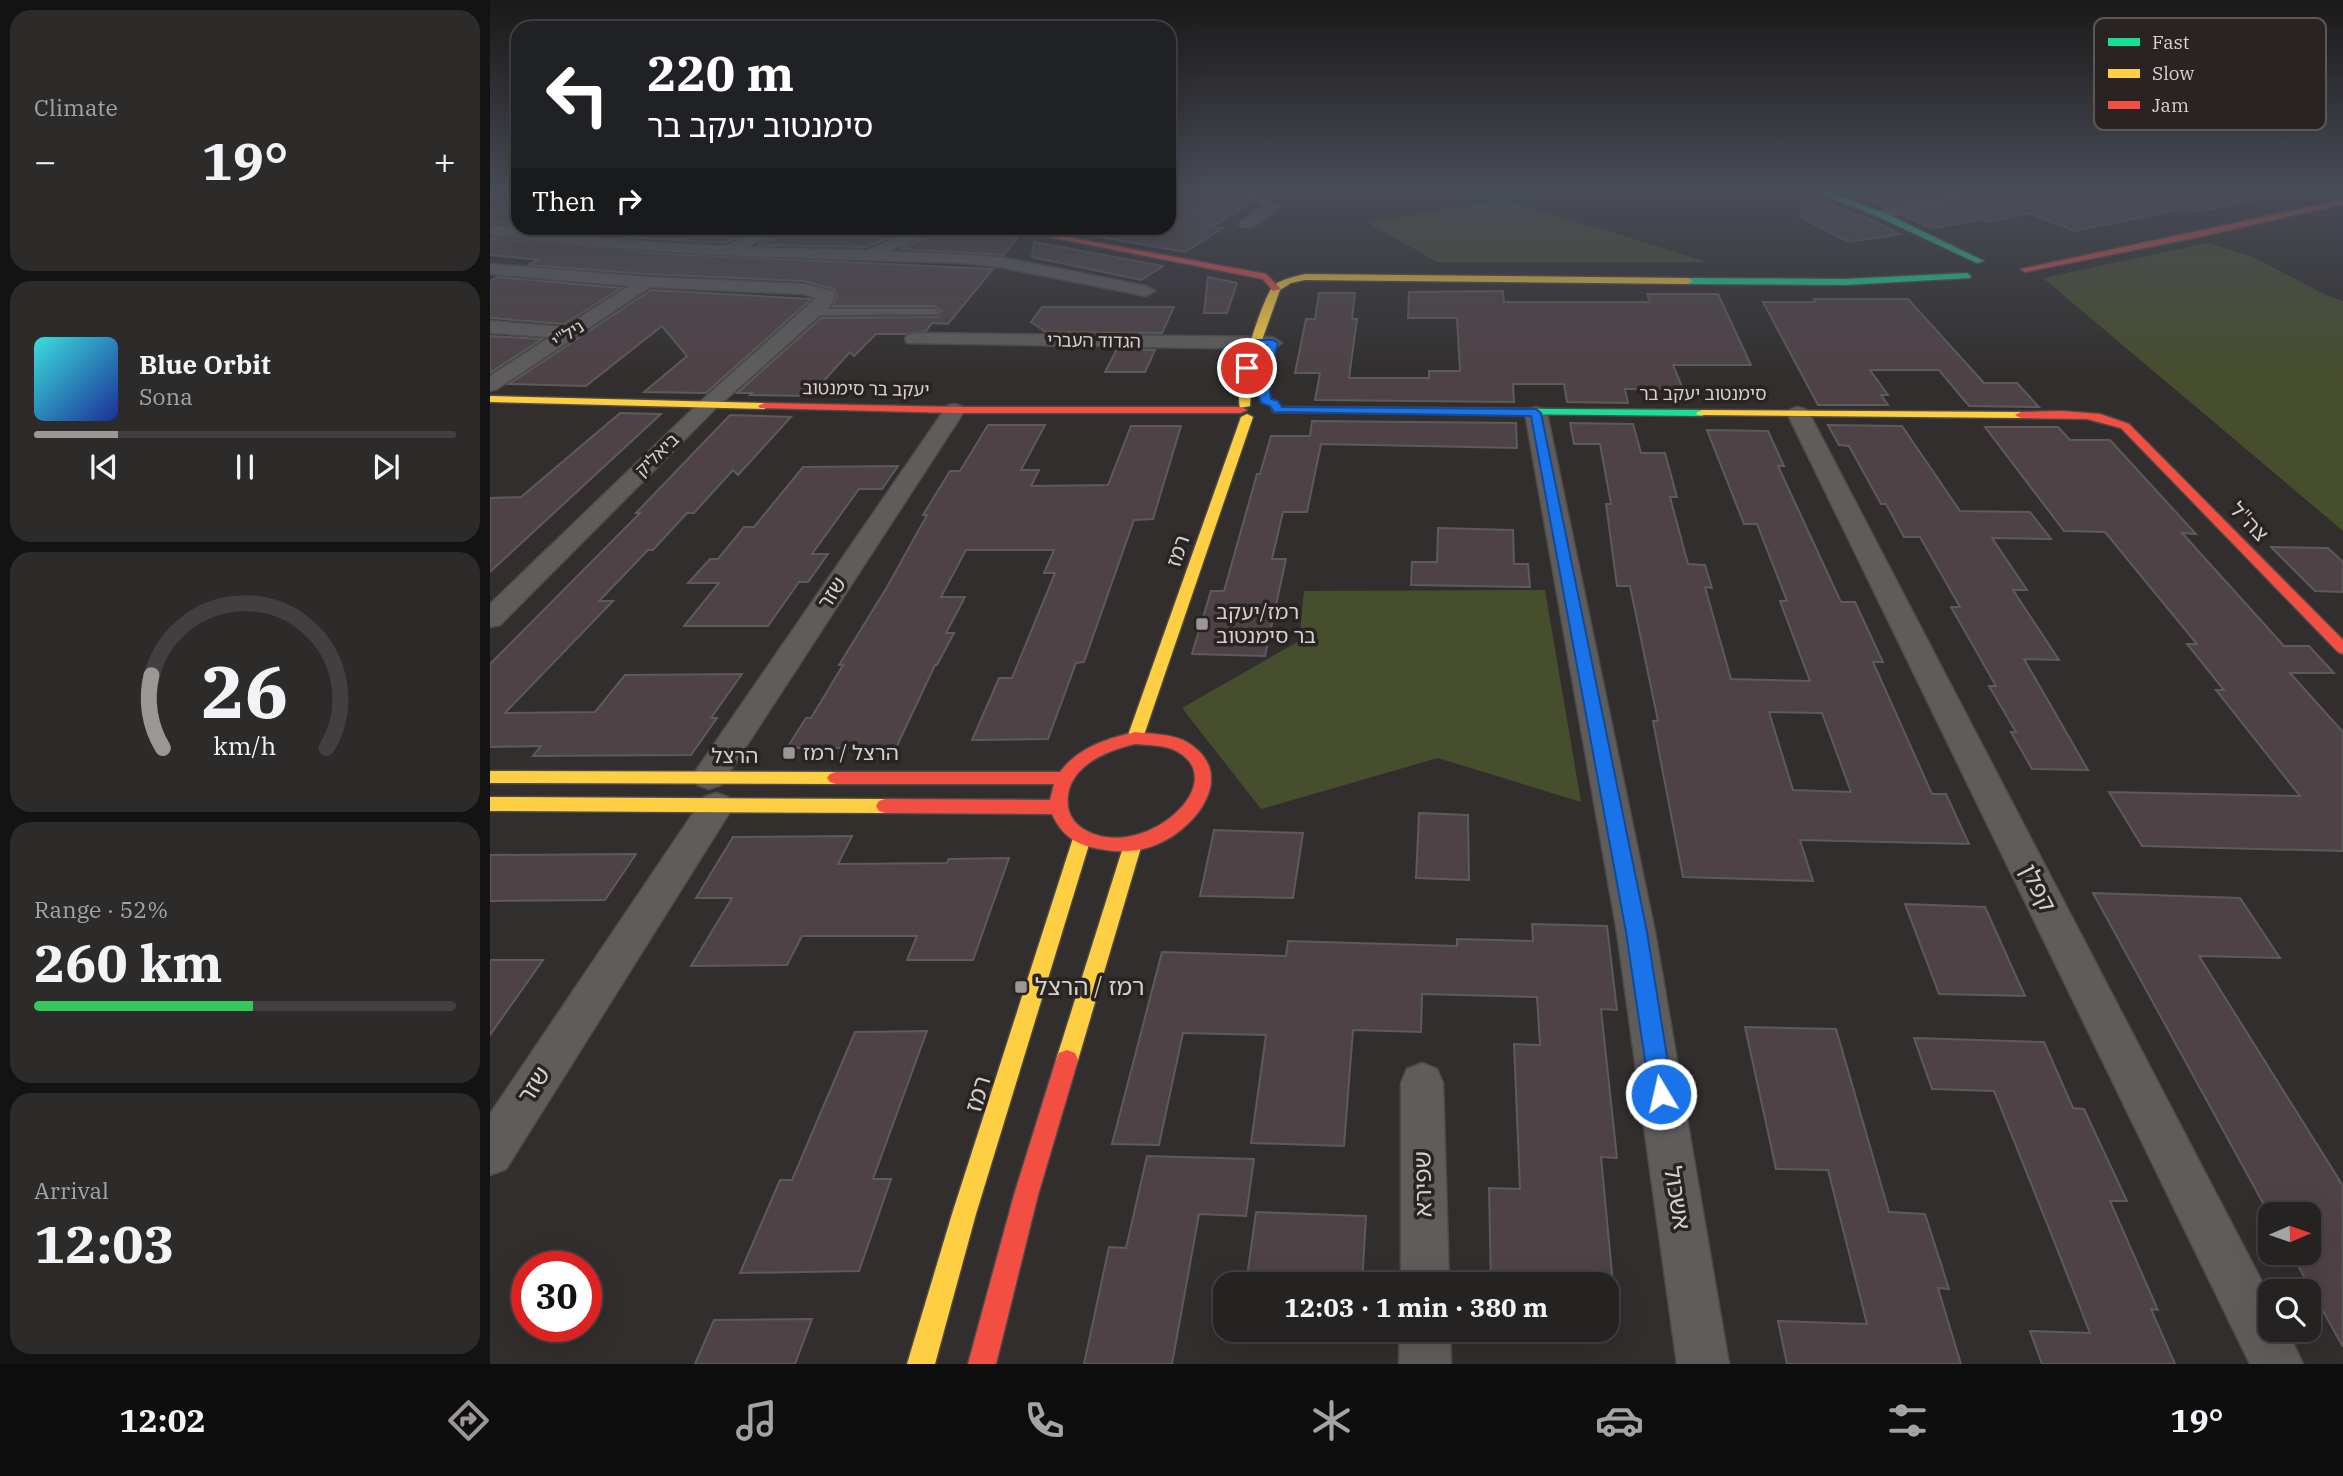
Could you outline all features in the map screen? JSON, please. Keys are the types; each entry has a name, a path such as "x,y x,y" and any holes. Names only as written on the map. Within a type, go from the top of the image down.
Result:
{"street":[{"path":"782,252 1000,262 1146,291"},
{"path":"866,254 872,252"},
{"path":"1133,252 1266,277 1286,285 1333,277 1844,282 1967,276 1987,283"},
{"path":"1182,252 1276,270 1286,285"},
{"path":"1968,252 2007,268"},
{"path":"1967,276 1962,271 1962,266 2007,268 2102,252"},
{"path":"490,269 646,282"},
{"name":"ביאליק","path":"490,619 708,405 813,312 826,295 804,289 646,282"},
{"name":"ניל\"י","path":"490,386 646,282"},
{"name":"רמז","path":"1135,738 1256,407 1247,368 1280,314 1289,290 1286,285"},
{"path":"490,327 569,333"},
{"name":"הגדוד העברי","path":"914,339 1265,342"},
{"name":"רמז","path":"1265,342 1266,365"},
{"name":"יעקב בר סימנטוב","path":"490,399 954,410 1256,407"},
{"name":"סימנטוב יעקב בר","path":"1256,407 1536,413 2096,416 2110,418 2125,426"},
{"name":"שזר","path":"490,1153 713,791 954,410"},
{"name":"אשכול","path":"1536,413 1636,932 1703,1364"},
{"name":"קפלן","path":"1798,413 2277,1364"},
{"name":"צה\"ל","path":"2125,426 2343,649"},
{"path":"1135,738 1157,738 1176,743 1192,752 1202,766 1206,781 1202,798 1191,814 1173,829 1151,840 1132,844 1102,844 1082,838 1061,819 1057,807 1063,778 1094,751 1135,738"},
{"name":"הרצל","path":"490,777 713,791 1057,807"},
{"name":"הרצל","path":"490,804 713,791 1063,778"},
{"name":"רמז","path":"921,1364 964,1214 1082,838"},
{"path":"982,1364 1026,1195 1132,844"},
{"name":"שפירא","path":"1422,1083 1424,1272"},
{"path":"1425,1342 1425,1364"}],"lane":[{"path":"813,312 934,312"}],"green space":[{"path":"1419,252 1674,252 1708,262 1437,262"},
{"path":"2167,252 2236,252 2253,257 2343,301 2343,531 2043,278"},
{"path":"1545,590 1581,802 1438,758 1261,809 1182,708 1299,641 1304,591"}],"building":[{"path":"490,252 641,252 993,269 948,324 932,323 926,331 905,334 876,334 854,356 850,352 810,396 750,395 752,393 737,393 821,318 937,317 941,311 934,306 832,306 837,296 834,289 804,281 646,274 528,265 539,260 490,255"},
{"path":"946,252 1007,252 1004,255"},
{"path":"1033,252 1086,252 1163,266 1141,280 1032,257"},
{"path":"498,277 621,288 564,324 490,318 490,281"},
{"path":"1208,277 1237,283 1227,313 1204,313"},
{"path":"651,290 811,299 706,393 644,392 687,356 662,326 586,386 509,384"},
{"path":"1503,291 1504,302 1650,302 1647,294 1718,294 1751,365 1673,365 1683,389 1625,389 1628,403 1567,402 1564,384 1513,384 1514,402 1315,400 1320,373 1295,373 1306,319 1315,319 1319,293 1355,293 1352,319 1357,319 1349,378 1429,378 1429,371 1460,371 1457,318 1408,318 1409,292"},
{"path":"1814,299 1908,299 1984,383 2017,383 2039,407 1969,406 1939,370 1870,370 1888,395 1881,395 1888,405 1818,405 1763,302 1816,302"},
{"path":"1042,307 1174,307 1162,333 1046,332 1031,322"},
{"path":"490,336 542,339 490,373"},
{"path":"1117,349 1155,350 1145,372 1105,372"},
{"path":"620,413 661,414 490,572 490,498 521,497"},
{"path":"730,415 791,417 738,475 733,470 694,513 687,513 653,550 648,550 599,601 613,601 505,713 595,712 625,675 742,674 711,718 717,718 691,755 533,756 541,746 490,747 490,664 640,513 636,513"},
{"path":"1312,421 1516,423 1517,448 1321,444 1307,512 1283,512 1272,559 1286,559 1265,656 1192,654 1211,591 1224,591 1257,474 1260,474 1271,436 1310,436"},
{"path":"1570,423 1633,424 1641,453 1665,453 1677,497 1670,497 1688,564 1705,565 1712,588 1705,587 1731,679 1810,681 1780,601 1787,601 1757,524 1744,524 1707,430 1768,431 1784,466 1778,466 1841,602 1855,602 1883,662 1873,662 1932,794 1946,794 1969,844 1800,840 1813,881 1683,877 1653,721 1658,721 1630,586 1617,586 1606,504 1611,504 1600,444 1574,444","holes":["1769,712 1822,713 1851,792 1793,790"]},
{"path":"988,425 1045,425 1021,470 1039,470 1031,486 1108,485 1131,426 1181,426 1153,519 1134,520 1084,662 1076,663 1048,739 972,740 999,678 1012,678 1055,573 1044,573 1054,550 966,550 941,597 965,597 946,633 954,633 935,665 896,748 787,748 806,718 811,718 843,665 839,665 887,587 927,515 923,515 950,471 960,471"},
{"path":"1828,425 1902,426 1960,511 2030,512 2051,539 1992,538 2027,590 2013,590 2059,660 2024,659 2088,770 2032,769 2011,732 2016,732 1989,686 1996,686 1951,607 1960,607 1920,537 1904,537 1886,504 1881,504 1849,446 1839,445"},
{"path":"1985,427 2058,427 2070,440 2110,440 2196,534 2182,533 2284,646 2309,646 2334,673 2290,673 2343,732 2343,851 2142,846 2109,792 2300,796 2216,690 2224,690 2187,644 2197,644 2105,532 2064,531"},
{"path":"898,466 882,489 859,489 812,554 828,554 808,582 799,582 768,626 684,626 719,583 688,583 710,559 718,559 744,527 754,527 803,467"},
{"path":"1438,528 1513,530 1514,564 1528,564 1530,587 1411,585 1412,562 1437,562"},
{"path":"2271,547 2328,548 2343,562 2343,592 2315,591"},
{"path":"1419,813 1468,815 1469,880 1416,878"},
{"path":"1214,830 1303,833 1293,898 1200,896"},
{"path":"852,836 838,864 947,863 949,859 1009,858 973,960 907,960 917,936 802,936 787,965 691,966 732,898 696,898 733,837"},
{"path":"636,854 605,900 490,901 490,855"},
{"path":"2093,893 2240,898 2280,958 2199,956 2343,1186 2343,1347 2321,1307 2321,1279 2305,1279 2298,1265 2321,1265 2321,1202 2262,1202"},
{"path":"1905,904 1985,907 2025,996 1939,994"},
{"path":"1532,924 1607,926 1617,1010 1601,1009 1617,1158 1601,1157 1612,1272 1491,1272 1489,1188 1520,1189 1514,1044 1540,1045 1537,997 1422,994 1421,1032 1353,1030 1344,1146 1251,1143 1266,1035 1183,1033 1159,1145 1112,1144 1162,952 1286,956 1288,941 1457,946 1457,939 1533,941"},
{"path":"490,960 543,960 490,1035"},
{"path":"1745,1027 1836,1029 1889,1212 1925,1214 1949,1289 1938,1288 1961,1364 1787,1364 1778,1321 1867,1324 1828,1170 1776,1169"},
{"path":"927,1031 873,1179 891,1179 859,1271 740,1273 780,1180 792,1180 855,1032"},
{"path":"1914,1038 2044,1042 2073,1108 2084,1109 2127,1201 2110,1201 2158,1310 2151,1309 2175,1364 2042,1364 2030,1331 2090,1333 2054,1241 1994,1091 1932,1089"},
{"path":"1147,1156 1254,1159 1246,1216 1199,1214 1172,1364 1084,1364 1109,1247 1126,1248"},
{"path":"1256,1212 1366,1216 1363,1272 1248,1272"},
{"path":"812,1319 795,1364 695,1364 714,1320"}],"traffic: fast":[{"path":"1960,252 1980,261"},
{"path":"1688,281 1844,282 1967,276"},
{"path":"1278,410 1702,413"}],"traffic: slow":[{"path":"1244,406 1247,368 1276,289 1288,281 1305,277 1688,281"},
{"path":"490,399 764,406"},
{"path":"1702,413 2021,415"},
{"path":"1135,738 1247,417"},
{"path":"490,777 836,778"},
{"path":"490,804 885,806"},
{"path":"921,1364 964,1214 1082,838"},
{"path":"1067,1060 1133,844"}],"traffic: jam":[{"path":"1133,252 1266,277 1276,289"},
{"path":"2025,269 2114,252"},
{"path":"764,406 954,410 1241,410"},
{"path":"2021,415 2087,416 2125,426 2343,649"},
{"path":"1135,738 1176,744 1198,759 1204,780 1196,802 1178,823 1152,839 1121,846 1087,840 1074,833 1060,812 1061,788 1066,777 1074,766 1091,753 1135,738"},
{"path":"836,778 1064,778"},
{"path":"885,806 1057,807"},
{"path":"982,1364 1026,1195 1067,1060"}],"place":[{"name":"רמז/יעקב בר סימנטוב","path":"1202,624"},
{"name":"הרצל / רמז","path":"789,753"},
{"name":"רמז / הרצל","path":"1021,987"}],"route":[{"path":"1247,368 1256,342 1273,343 1266,365 1264,392 1265,401 1274,403 1278,410 1536,413 1636,932 1661,1094"}]}
